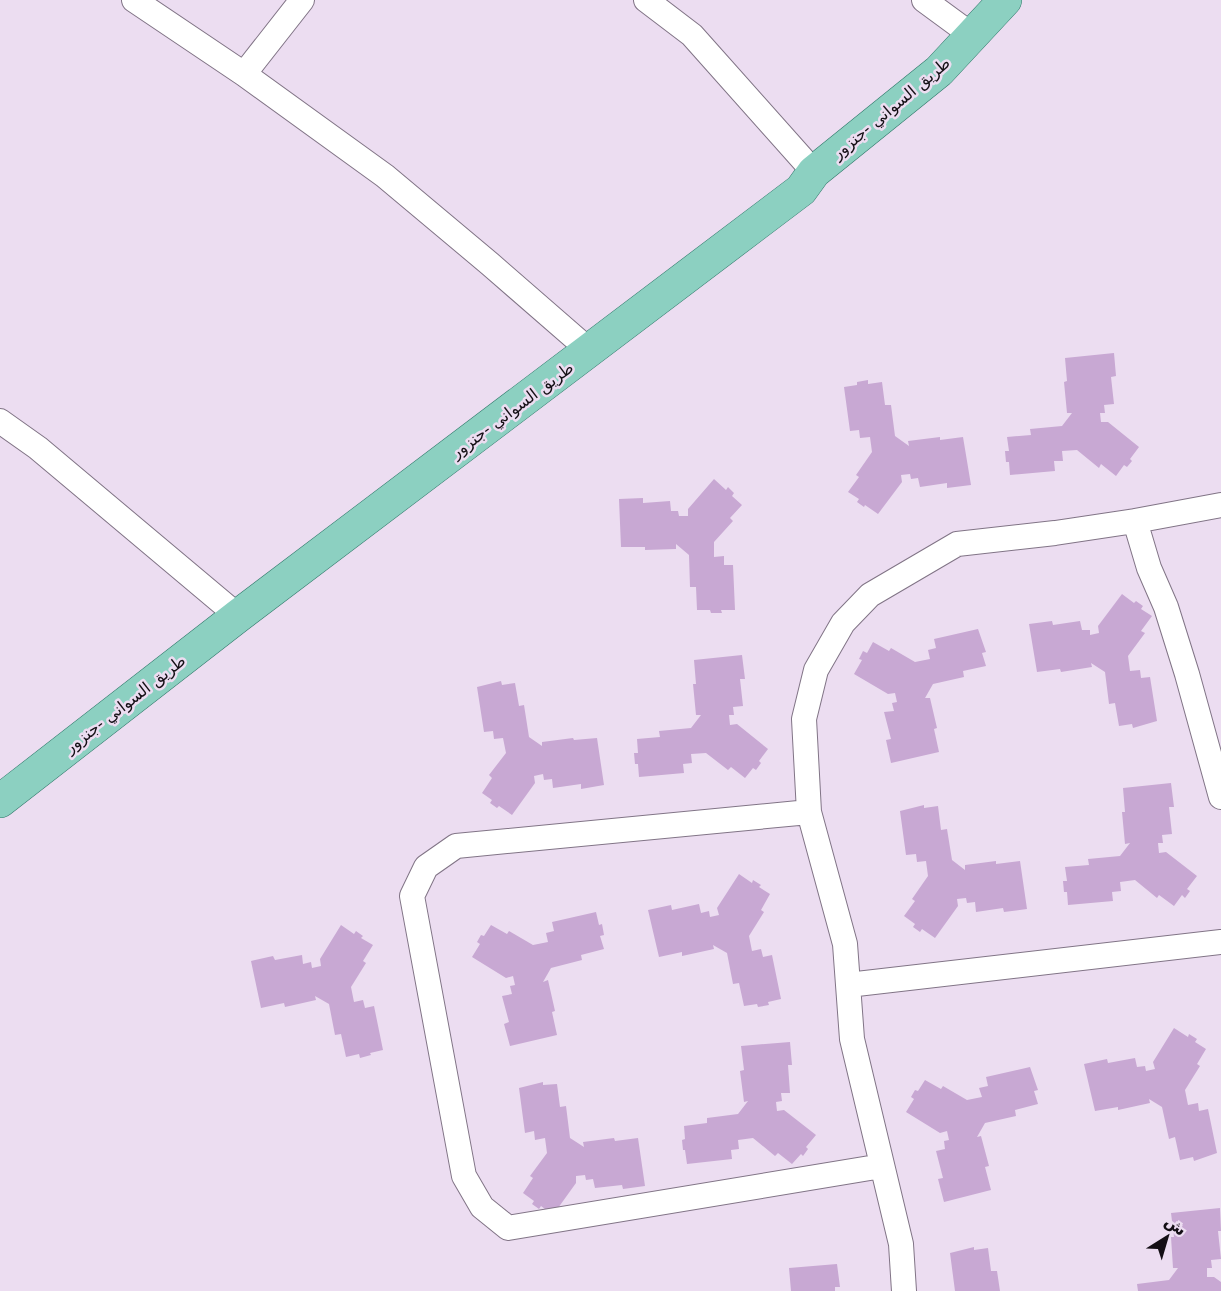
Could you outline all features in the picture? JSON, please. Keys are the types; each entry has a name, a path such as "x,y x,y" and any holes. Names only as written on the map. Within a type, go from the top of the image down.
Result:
{"main road":[{"name":"طريق السواني -جنزور","path":"0,801 238,616 801,190 814,172 939,71 1005,0"}],"street":[{"path":"134,0 244,74 385,176 590,351"},
{"path":"244,74 302,0"},
{"path":"646,0 692,35 814,172"},
{"path":"924,0 972,36"},
{"path":"0,421 38,448 238,616"},
{"path":"904,1291 901,1244 852,1039 846,944 809,812 804,719 816,670 843,623 870,595 957,544 1055,533 1221,505"},
{"path":"1135,521 1149,568 1166,608 1188,674 1221,797"},
{"path":"809,812 456,846 426,867 412,896 464,1176 482,1207 508,1228 882,1166"},
{"path":"848,985 1221,942"}],"building":[{"path":"1114,353 1116,376 1111,377 1114,404 1104,405 1105,413 1100,413 1101,422 1108,422 1139,447 1127,467 1124,465 1116,476 1101,464 1099,468 1077,450 1062,451 1063,461 1054,461 1055,471 1010,475 1005,451 1009,451 1007,437 1031,435 1030,429 1062,426 1072,413 1067,413 1064,382 1067,381 1065,358"},
{"path":"868,380 868,384 882,382 885,405 891,405 895,436 909,446 908,441 963,437 971,485 947,488 947,483 920,487 918,478 911,479 910,474 901,475 902,482 878,514 857,502 859,499 848,492 859,477 856,475 872,452 870,437 860,438 859,430 850,431 844,387"},
{"path":"714,479 726,490 728,487 734,493 732,496 742,505 730,518 733,521 714,542 714,557 724,556 724,565 733,565 735,610 721,610 722,613 697,610 696,587 690,587 689,555 676,544 676,549 645,550 645,547 621,547 619,499 643,498 643,503 670,501 671,511 678,511 679,516 688,516 688,509"},
{"path":"1122,594 1134,603 1136,601 1143,606 1141,609 1152,616 1141,631 1145,633 1128,656 1130,671 1140,670 1141,678 1150,677 1157,721 1133,728 1132,724 1119,726 1115,703 1109,704 1105,672 1091,663 1092,667 1061,672 1060,669 1037,672 1029,624 1052,621 1053,625 1080,621 1082,630 1090,630 1090,635 1099,633 1098,626"},
{"path":"978,629 986,652 982,653 986,666 963,671 964,677 933,684 925,698 930,698 937,728 934,729 939,752 891,763 886,740 891,739 884,712 894,711 892,703 897,702 895,693 888,694 854,674 862,660 859,659 863,651 867,653 873,642 889,651 891,648 915,662 930,659 928,650 936,648 934,639"},
{"path":"742,655 745,679 740,679 743,706 733,707 734,715 729,715 730,725 737,724 768,749 759,761 761,763 756,770 753,768 745,778 731,767 728,770 706,753 691,754 692,763 683,764 684,773 639,777 634,753 638,753 637,739 660,737 659,731 691,728 701,715 696,715 693,684 696,684 694,660"},
{"path":"501,681 502,685 515,683 519,706 524,705 529,737 542,746 542,742 597,738 604,785 581,789 581,784 553,788 552,779 544,780 543,774 534,776 535,783 512,815 490,803 492,800 482,793 492,778 489,775 506,753 503,738 494,739 493,731 484,732 477,687"},
{"path":"1171,783 1174,807 1169,807 1172,834 1162,835 1163,843 1158,843 1159,853 1166,852 1197,876 1187,889 1190,891 1185,898 1182,895 1174,906 1159,895 1157,898 1135,880 1120,882 1121,891 1112,892 1113,901 1068,905 1063,881 1067,881 1065,867 1089,865 1088,859 1120,856 1130,843 1125,844 1122,812 1125,812 1123,788"},
{"path":"924,805 924,808 938,806 941,830 947,829 952,860 965,870 965,865 1020,861 1027,909 1004,912 1003,908 976,912 975,902 967,903 966,898 957,899 958,906 935,938 922,929 920,932 913,927 915,924 904,916 915,901 912,899 928,876 926,861 917,862 916,854 906,855 900,811"},
{"path":"739,874 752,883 753,880 761,885 759,887 770,894 761,910 764,912 749,936 752,951 761,949 763,957 772,955 781,999 768,1002 769,1005 744,1006 739,983 733,984 727,953 713,945 714,949 682,956 682,952 659,957 648,910 671,905 672,910 699,904 701,913 709,911 710,917 719,915 717,908"},
{"path":"596,912 599,925 602,924 604,935 600,936 604,949 581,955 582,960 551,968 543,982 548,980 555,1011 552,1012 557,1035 510,1046 504,1024 509,1022 502,996 512,994 510,986 515,985 513,976 506,978 472,957 480,944 477,942 481,935 484,936 491,925 507,934 509,931 533,945 548,942 546,933 554,931 552,922"},
{"path":"341,925 354,934 356,931 363,936 361,938 373,945 363,961 366,963 351,987 354,1002 363,1000 365,1008 374,1006 383,1050 360,1058 359,1054 346,1057 341,1034 335,1035 329,1004 315,996 316,1000 285,1007 284,1003 261,1008 251,961 273,956 275,960 302,955 303,964 311,962 312,968 321,966 320,959"},
{"path":"1174,1028 1188,1037 1189,1034 1197,1039 1195,1042 1206,1049 1197,1064 1200,1066 1185,1090 1188,1105 1198,1103 1199,1111 1208,1109 1217,1153 1194,1161 1193,1157 1180,1160 1175,1137 1169,1139 1162,1107 1149,1099 1150,1103 1118,1110 1118,1107 1095,1111 1084,1064 1107,1059 1108,1063 1135,1058 1137,1067 1145,1066 1146,1071 1155,1069 1153,1062"},
{"path":"790,1042 792,1065 788,1065 790,1093 781,1093 782,1101 776,1102 777,1111 784,1110 816,1135 806,1147 808,1149 803,1156 801,1154 792,1164 778,1153 775,1156 753,1138 738,1140 739,1149 731,1150 732,1159 687,1164 682,1140 685,1139 684,1126 707,1123 707,1118 738,1114 748,1101 744,1102 740,1071 744,1070 741,1046"},
{"path":"1030,1067 1038,1090 1034,1091 1038,1104 1015,1110 1016,1116 985,1123 977,1137 981,1136 989,1166 985,1167 991,1190 944,1202 938,1179 943,1178 936,1151 945,1149 944,1141 949,1140 947,1131 940,1133 906,1112 914,1099 911,1097 915,1090 918,1091 925,1080 941,1089 943,1086 967,1100 982,1097 979,1088 988,1086 986,1077"},
{"path":"543,1082 543,1085 557,1084 560,1107 566,1106 570,1138 584,1147 583,1142 638,1138 645,1186 623,1189 622,1185 595,1188 593,1179 586,1180 585,1175 576,1176 576,1183 553,1215 541,1206 539,1209 532,1204 534,1201 523,1193 533,1178 530,1176 547,1153 545,1138 535,1140 534,1131 525,1133 519,1088"},
{"path":"1220,1208 1221,1231 1218,1231 1221,1259 1211,1260 1212,1268 1207,1268 1207,1277 1214,1277 1221,1282 1221,1291 1138,1291 1137,1284 1169,1280 1178,1268 1173,1268 1171,1237 1174,1237 1171,1213"},
{"path":"974,1247 974,1250 988,1248 991,1271 997,1271 1000,1291 955,1291 950,1253"},
{"path":"837,1264 840,1287 835,1287 835,1291 791,1291 789,1268"}]}
